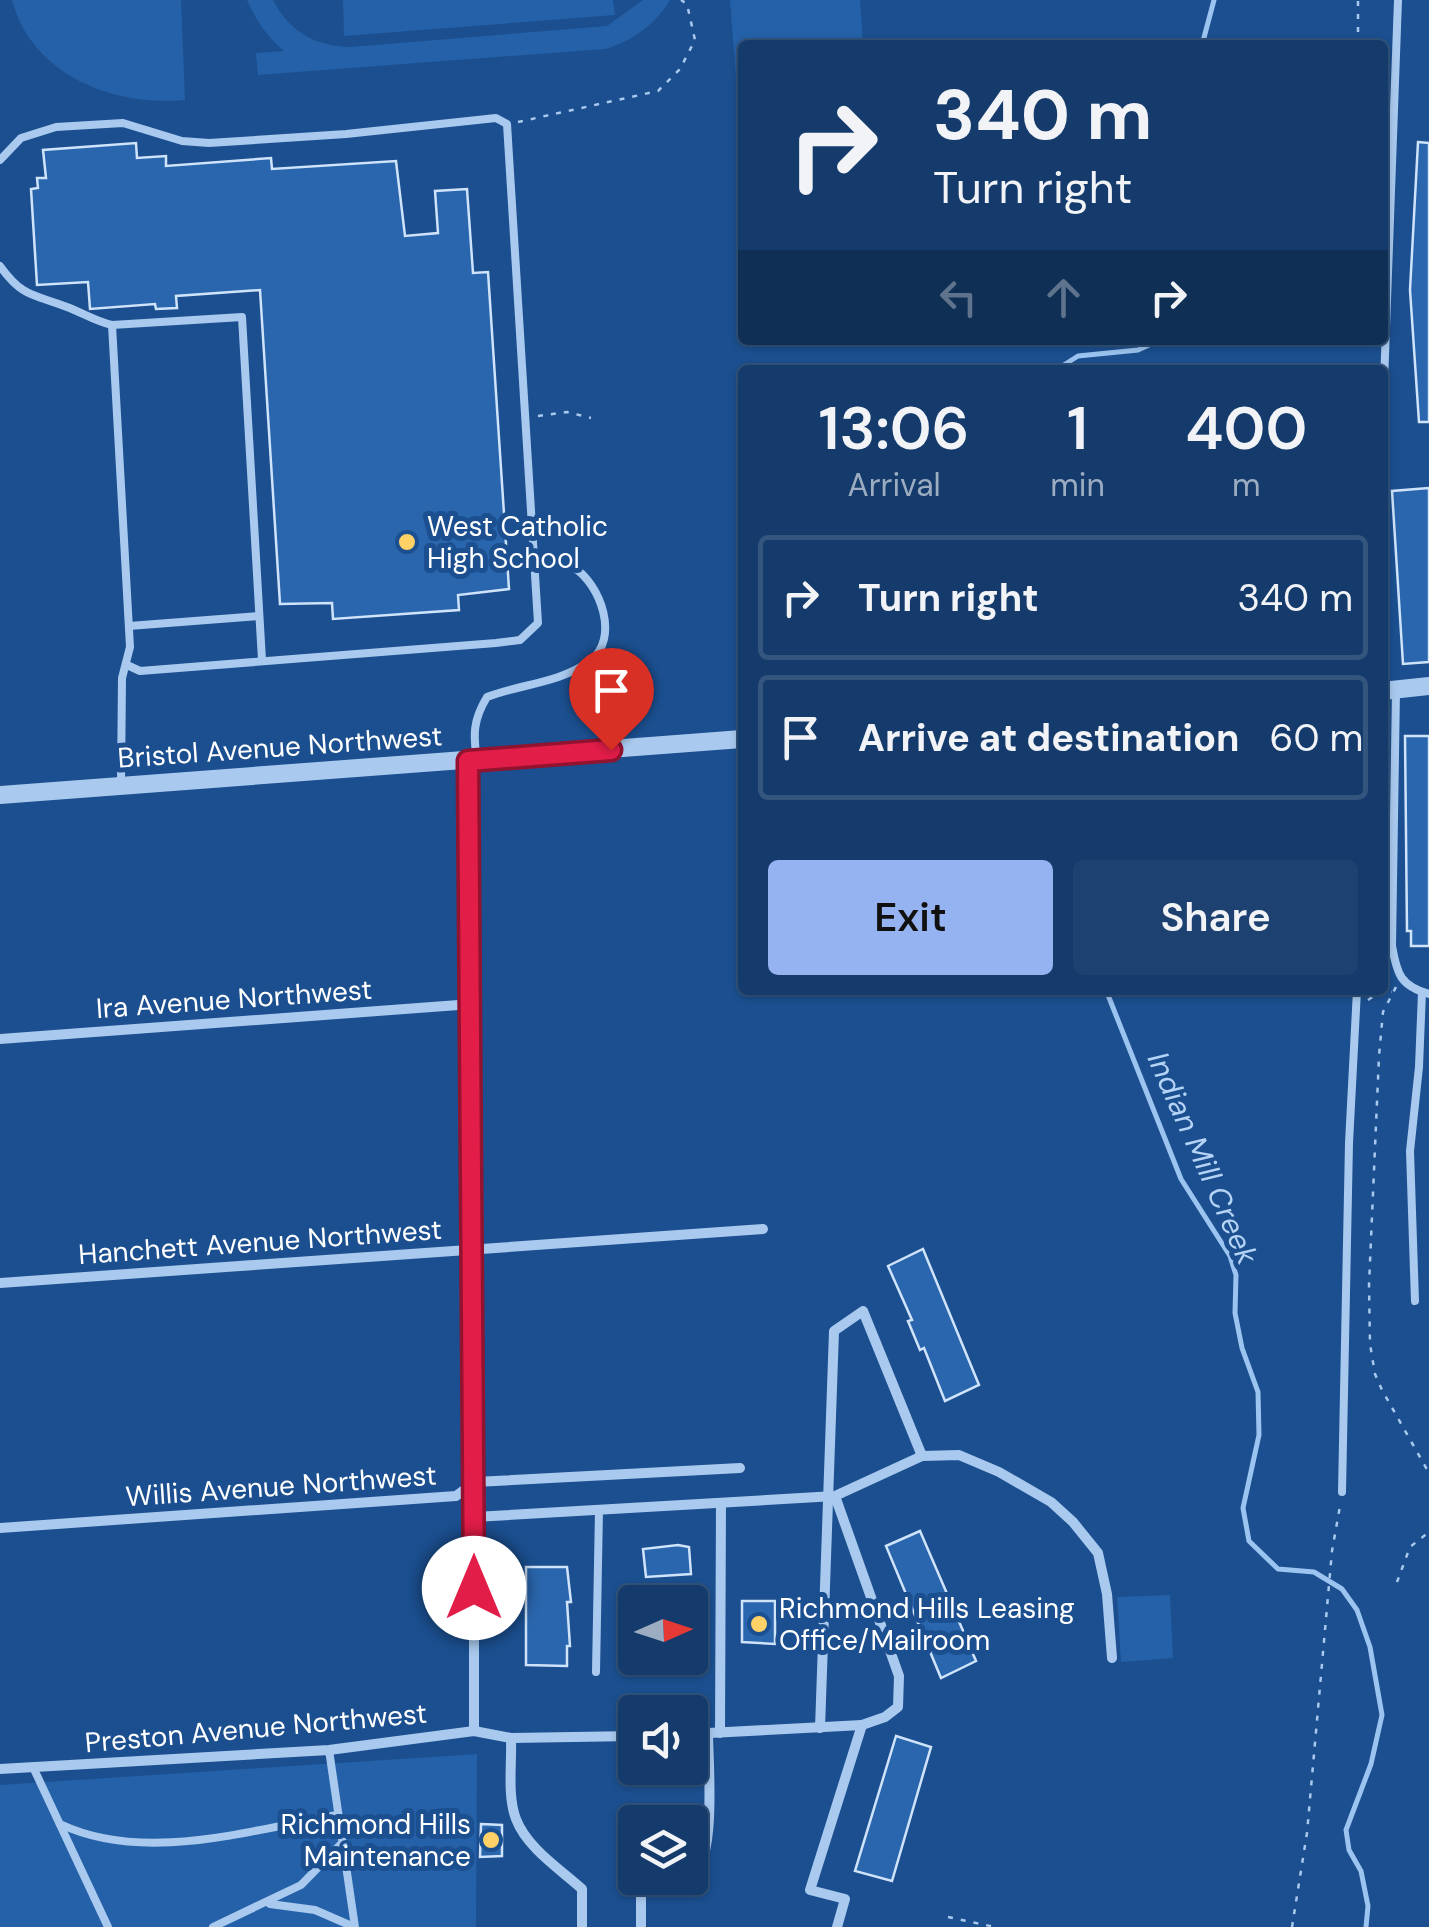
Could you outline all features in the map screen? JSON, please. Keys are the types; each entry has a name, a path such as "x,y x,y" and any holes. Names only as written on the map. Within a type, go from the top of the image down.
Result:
{"street":[{"path":"1389,690 1429,686"},
{"name":"Bristol Avenue Northwest","path":"0,795 738,739"},
{"path":"473,760 474,1731"},
{"name":"Ira Avenue Northwest","path":"0,1039 472,1004"},
{"name":"Hanchett Avenue Northwest","path":"0,1283 763,1229"},
{"path":"820,1728 834,1330 863,1310 922,1456"},
{"path":"475,1517 831,1497 922,1456 959,1456 999,1472 1051,1502 1074,1522 1098,1552 1108,1594 1112,1658"},
{"name":"Willis Avenue Northwest","path":"0,1528 456,1496 475,1482 740,1468"},
{"path":"708,1734 862,1725 898,1707 898,1676 831,1497"},
{"path":"641,1927 640,1882 687,1881 696,1874 704,1858 714,1734 721,1503"},
{"path":"837,1927 845,1898 810,1890 862,1725"},
{"name":"Preston Avenue Northwest","path":"0,1769 328,1750 474,1731 511,1738 618,1736"},
{"path":"511,1738 516,1821 535,1847 582,1889 582,1927"}],"lane":[{"path":"1388,273 1398,0"},
{"path":"0,160 21,138 41,129 114,122 194,143 346,134 496,118 507,124 538,623 520,640 140,672 128,665"},
{"path":"0,266 19,290 30,297 112,326 242,318 262,660"},
{"path":"112,326 129,626 128,665 122,678 121,786"},
{"path":"473,760 473,732 487,697 564,676 594,659 604,635 605,612 590,584 572,567 535,558"},
{"path":"129,626 259,616"},
{"path":"1389,690 1392,946 1401,978 1410,988 1426,993 1410,1150 1415,1301"},
{"path":"1388,794 1393,791"},
{"path":"1342,1492 1349,1143 1357,995"},
{"path":"596,1672 599,1510"},
{"path":"260,1905 281,1903 315,1910 354,1927 328,1750"},
{"path":"34,1767 108,1927"},
{"path":"60,1824 102,1839 142,1844 193,1840 338,1815"},
{"path":"213,1927 301,1885 341,1844"}],"path":[{"path":"507,124 658,91 680,69 695,40 687,4 681,0"},
{"path":"1358,0 1358,40"},
{"path":"526,418 567,412 591,418"},
{"path":"1401,978 1383,1012 1379,1056 1370,1344 1382,1390 1429,1473"},
{"path":"1388,992 1394,992"},
{"path":"1356,1014 1377,995"},
{"path":"1292,1927 1307,1833 1332,1551 1342,1492"},
{"path":"1397,1582 1410,1547 1429,1532"},
{"path":"948,1917 995,1927"}],"shaded area":[{"path":"12,0 181,0 185,100 131,98 80,81 38,49 22,26"},
{"path":"247,0 273,0 287,21 304,35 326,44 351,47 607,26 643,0 670,0 642,31 605,49 258,75 256,53 284,51 262,28"},
{"path":"343,0 613,0 615,15 344,36"},
{"path":"730,0 860,0 863,40 738,40 738,107"},
{"path":"1170,1595 1173,1658 1121,1662 1117,1597"},
{"path":"477,1754 476,1927 0,1927 0,1785"}],"building":[{"path":"1418,142 1429,143 1429,422 1419,422 1410,290"},
{"name":"West Catholic High School","path":"136,143 137,158 166,156 166,166 271,158 272,169 396,161 405,236 438,233 435,191 467,189 473,273 488,272 509,589 458,595 459,610 333,619 332,603 280,604 260,290 176,296 177,308 156,309 155,304 90,309 88,282 37,285 31,189 38,188 37,178 46,178 43,150"},
{"path":"1429,488 1429,662 1403,664 1392,491"},
{"path":"1405,736 1429,736 1429,946 1411,946 1411,931 1407,931"},
{"path":"923,1249 979,1385 945,1401 924,1348 920,1350 908,1321 912,1320 888,1266"},
{"path":"920,1531 976,1661 941,1678 886,1546"},
{"path":"689,1547 691,1574 646,1577 643,1549"},
{"path":"526,1567 567,1567 571,1602 567,1602 567,1666 526,1665"},
{"name":"Richmond Hills Leasing Office/Mailroom","path":"742,1601 775,1601 775,1644 742,1642"},
{"path":"896,1736 931,1747 892,1881 855,1871"},
{"name":"Richmond Hills Maintenance","path":"481,1824 502,1825 502,1856 480,1857"}],"waterway":[{"name":"Indian Mill Creek","path":"1203,40 1214,0"},
{"name":"Indian Mill Creek","path":"1064,365 1078,356 1138,350 1149,345"},
{"name":"Indian Mill Creek","path":"1108,995 1181,1179 1230,1256 1236,1275 1235,1313 1242,1348 1258,1392 1259,1435 1243,1508 1249,1541 1278,1569 1314,1572 1342,1589 1357,1610 1370,1647 1382,1715 1371,1764 1346,1830 1349,1850 1361,1871 1368,1906 1366,1927"}],"place":[{"name":"West Catholic High School","path":"407,542"},
{"name":"Richmond Hills Leasing Office/Mailroom","path":"759,1624"},
{"name":"Richmond Hills Maintenance","path":"491,1840"}],"route":[{"path":"474,1588 468,761 611,750"}]}
